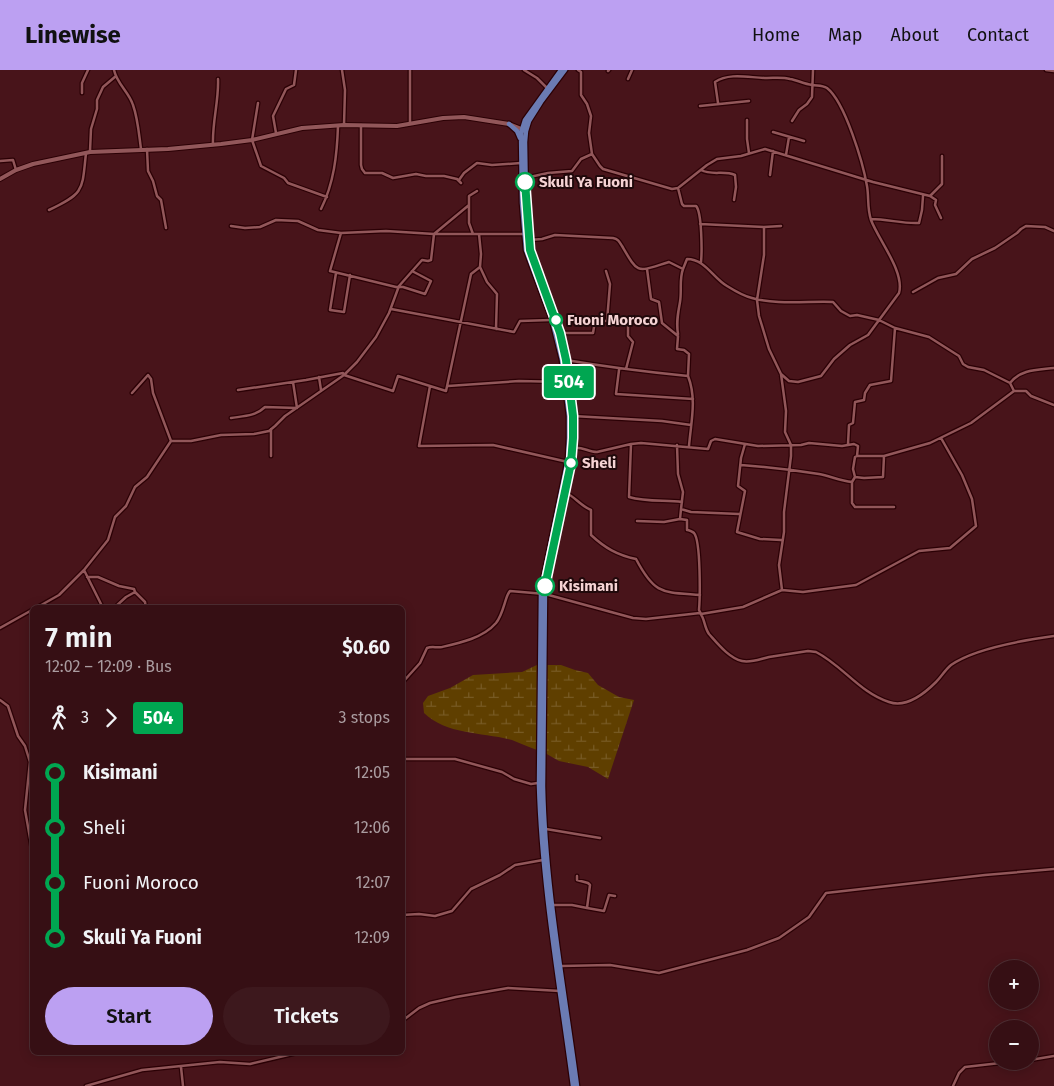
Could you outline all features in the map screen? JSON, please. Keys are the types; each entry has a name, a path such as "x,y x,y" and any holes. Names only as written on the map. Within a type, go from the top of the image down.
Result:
{"main road":[{"path":"509,124 521,123 525,120 561,70"},
{"path":"543,594 565,492 569,462 569,438 562,360 552,320 529,259 524,234 521,142 524,130 541,102 565,70"},
{"path":"525,120 525,178 529,240 532,258 560,333 566,360 573,416 573,448 543,594 540,809 544,860 577,1086"},
{"path":"509,124 517,131 521,142"},
{"path":"541,756 553,905 573,1086"}],"street":[{"path":"82,93 82,83 88,70"},
{"path":"114,70 133,104 138,122 141,149"},
{"path":"276,133 273,116 286,89 294,85 296,70"},
{"path":"342,70 345,90 344,124"},
{"path":"410,70 410,124"},
{"path":"524,70 548,88"},
{"path":"578,70 581,72 581,95 587,104 591,116 589,133 592,154 603,169 668,189 678,188 717,159 765,149 866,180 912,191 923,196 930,196 936,200 935,205 941,218"},
{"path":"628,79 632,70"},
{"path":"792,121 799,110 812,97 813,70"},
{"path":"1046,70 1054,71"},
{"path":"49,210 69,201 81,190 91,129 97,109 97,100 103,87 116,76"},
{"path":"718,103 715,82 725,77 787,78 828,89 842,110 855,139 866,180 871,220 876,233 889,252 901,286 899,292 868,335 850,345 834,359 821,376 798,382 789,381 781,374"},
{"path":"213,145 212,129 218,79"},
{"path":"700,106 748,101"},
{"path":"258,103 252,140 261,166 284,178 288,183 327,197"},
{"path":"0,179 16,170 47,160 88,152 213,145 252,140 302,128 344,124 397,126 443,118 464,117 509,124 524,130"},
{"path":"747,120 749,153"},
{"path":"321,209 330,190 337,156 338,125"},
{"path":"361,125 361,165 365,173 382,173 392,178 416,174 444,176 460,181 464,173 477,163 521,163"},
{"path":"773,132 804,141"},
{"path":"786,155 789,136"},
{"path":"147,149 148,171 157,196 161,200 166,228"},
{"path":"770,175 773,151"},
{"path":"525,178 572,170 581,159 592,154"},
{"path":"930,196 942,184 942,156"},
{"path":"0,161 13,160 16,170"},
{"path":"701,170 706,172 728,172 735,175 734,200"},
{"path":"678,188 682,204 699,208 702,250 700,262"},
{"path":"473,234 469,223 469,196 477,191"},
{"path":"871,220 885,219 919,223 923,196"},
{"path":"171,441 191,441 221,435 254,434 270,429 344,375 357,362 376,337 391,309 399,286 422,260 431,260 434,234 469,205"},
{"path":"231,226 260,228 276,220 288,220 308,224 318,230 341,233 386,231 434,234 524,234"},
{"path":"700,224 781,226"},
{"path":"913,292 938,278 956,274 972,259 995,248 1026,226 1045,227 1054,231"},
{"path":"764,227 764,255 757,300 759,316 769,349 781,374 786,411 785,432 791,445 779,564 782,590"},
{"path":"341,233 330,271 396,287 399,286 425,294 430,281 412,271"},
{"path":"479,234 480,267 487,282 496,294 496,329"},
{"path":"529,240 555,235 613,238 617,239 633,266 638,269 647,269 669,262 683,269"},
{"path":"689,446 693,390 688,376 689,354 684,350 678,349 676,324 680,300 679,280 687,259 700,262 718,281 757,300 833,302 841,311 850,316 857,315 879,320 895,328 929,338 959,356 963,364 968,367 984,370 1010,383 1014,391"},
{"path":"238,390 343,373 344,375 393,391 398,376 446,391 471,274 480,267"},
{"path":"647,269 651,300 660,302 662,323 678,336"},
{"path":"606,271 610,284 607,321"},
{"path":"336,273 330,310 344,312 350,275"},
{"path":"391,309 514,332 520,321 552,320"},
{"path":"560,333 593,333 595,321 621,322 622,320 628,322 628,336 634,345 626,370"},
{"path":"848,444 849,424 853,423 855,402 864,400 870,385 891,381 895,328"},
{"path":"566,360 601,364 626,370 688,376"},
{"path":"1010,383 1017,375 1034,370 1054,368"},
{"path":"619,369 616,394 693,398"},
{"path":"132,393 148,375 151,379 153,393 171,441"},
{"path":"319,377 321,391"},
{"path":"448,386 519,381 565,382"},
{"path":"293,382 297,408"},
{"path":"430,386 419,446 493,445 569,462"},
{"path":"858,456 884,456 930,444 971,423 1014,391 1026,391 1031,396 1054,405"},
{"path":"231,418 249,416 265,408 297,408"},
{"path":"573,416 662,421 691,425"},
{"path":"270,429 271,456"},
{"path":"405,679 420,663 426,648 457,643 486,632 501,616 509,592 543,594 633,618 646,619 701,614 743,608 782,590 803,592 856,585 919,551 950,548 976,526 972,499 962,475 941,438"},
{"path":"573,448 580,447 597,452 631,444 677,445 708,449 711,441 715,439 758,446 809,443 842,446 848,444 858,446 858,456 855,457 853,469 855,477 852,482 852,503 855,507 894,507"},
{"path":"41,605 59,595 84,570 108,540 115,517 126,506 135,486 147,477 171,441"},
{"path":"631,444 629,497 639,500 682,502"},
{"path":"745,444 738,486 744,491 737,529 738,534 760,539 782,540"},
{"path":"677,445 676,459 683,492 680,518"},
{"path":"855,477 883,477 884,456"},
{"path":"741,465 816,474 852,482"},
{"path":"565,492 573,496 585,508 591,510 591,535 613,552 636,559 651,584 658,589 700,595"},
{"path":"681,509 691,512 740,514"},
{"path":"637,521 664,522 680,518 687,520 687,530 696,536 699,559 699,610 704,626 726,651 739,660 754,661 808,651 816,652 875,696 894,704 905,703 920,695 937,681 948,668 967,656 988,649 1054,636"},
{"path":"84,570 101,605"},
{"path":"87,577 98,577 119,586 134,589 146,605"},
{"path":"117,605 135,592"},
{"path":"0,628 30,611"},
{"path":"0,700 8,706 18,736 25,746 30,762 25,810 30,838"},
{"path":"405,760 455,759 502,772 514,779 531,784 540,782"},
{"path":"546,829 600,838"},
{"path":"405,915 435,916 452,911 471,889 500,875 515,865 544,860"},
{"path":"561,966 610,965 659,972 747,950 779,938 809,917 826,893 985,874 1054,869"},
{"path":"577,876 577,880 590,885 587,908"},
{"path":"553,905 572,905 604,911 609,895 616,896"},
{"path":"405,1019 419,1008 430,1003 456,997 508,988 562,991"},
{"path":"95,1086 142,1070 220,1062 250,1064 288,1055"},
{"path":"1039,1058 1054,1056"},
{"path":"954,1086 959,1073 964,1067 989,1064"},
{"path":"181,1067 183,1086"},
{"path":"86,1086 105,1082"}],"green space":[{"path":"539,664 537,750 501,737 454,729 433,720 424,713 423,703 428,696 450,688 473,675 522,672"},
{"path":"546,665 561,665 588,673 598,685 619,697 634,700 608,779 588,767 559,761 545,753"}],"bus line":[{"name":"504","path":"525,182 530,250 560,333 566,360 573,416 571,463 545,586"}],"place":[{"name":"Skuli Ya Fuoni","path":"525,182"},
{"name":"Fuoni Moroco","path":"556,320"},
{"name":"Sheli","path":"571,463"},
{"name":"Kisimani","path":"545,586"}]}
